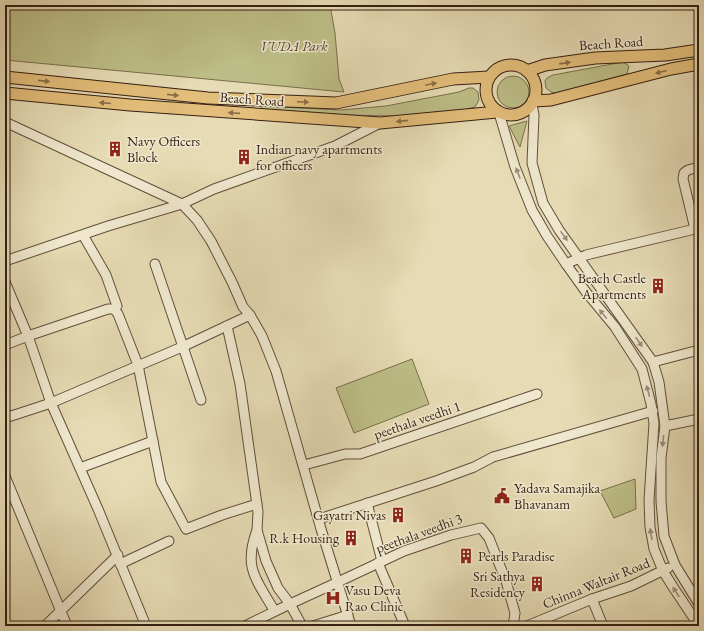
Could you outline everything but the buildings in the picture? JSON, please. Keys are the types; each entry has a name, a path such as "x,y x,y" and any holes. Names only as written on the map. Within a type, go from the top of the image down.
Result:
{"main road":[{"name":"Beach Road","path":"527,71 546,65 595,58 665,55 699,50"},
{"path":"533,103 551,100 671,69 699,64"},
{"path":"505,65 515,65 527,71 532,76 536,85 536,95 533,103 525,112 516,116 506,116 498,112 490,105 486,96 485,86 489,76 496,69 505,65"},
{"name":"Beach Road","path":"5,77 208,98 336,104 453,79 489,76"},
{"name":"Beach Road","path":"5,93 130,105 380,124 498,112"}],"street":[{"path":"533,103 532,163 543,203 559,230 653,362 659,382 665,426 661,458 661,501 664,536 675,565 699,604"},
{"path":"498,112 515,167 532,210 566,264 586,292 615,327 642,369 653,410 654,432 649,500 650,527 654,550 672,587 699,626"},
{"path":"5,122 182,204 197,220 211,241 232,282 243,308 250,315 262,336 276,371 304,465 318,519 351,626"},
{"path":"5,260 182,204 214,189 335,146 380,124"},
{"path":"566,264 579,257 695,229 683,179 684,173 688,170 699,167"},
{"path":"83,235 106,275 117,306"},
{"path":"155,264 201,400"},
{"path":"5,282 28,336 51,403 119,559 146,626"},
{"path":"5,345 108,309 114,309 118,314 138,365 161,482 186,529 222,515 257,504"},
{"path":"5,418 51,403 182,347 250,315"},
{"path":"227,326 240,384 257,504 257,530 272,576 302,626"},
{"path":"653,362 699,350"},
{"name":"peethala veedhi 1","path":"304,465 345,454 360,454 537,394"},
{"path":"318,519 452,476 493,457 653,410"},
{"path":"665,426 699,419"},
{"path":"80,468 153,441"},
{"path":"5,476 67,626"},
{"path":"367,503 380,562 405,626"},
{"name":"peethala veedhi 3","path":"245,626 260,622 274,610 404,551 451,535 480,528 489,538 506,581 515,613 513,626"},
{"path":"257,530 250,558 252,568 274,610"},
{"path":"45,626 119,559 169,542"},
{"name":"Chinna Waltair Road","path":"527,626 592,599 632,586 675,565"},
{"path":"592,599 603,626"},
{"path":"313,626 348,615"}],"green space":[{"name":"VUDA Park","path":"5,5 330,5 335,33 339,79 344,92 5,60"},
{"path":"623,62 629,66 627,74 556,93 551,92 546,88 545,81 553,75"},
{"path":"510,76 516,76 525,80 529,92 525,104 516,108 510,108 501,104 497,95 497,89 501,80"},
{"path":"473,88 478,92 479,100 475,107 463,110 394,116 347,115 261,109 261,106 341,110 386,106 459,92"},
{"path":"527,121 520,147 509,126"},
{"path":"412,359 429,404 354,433 336,388"},
{"path":"635,479 636,509 614,518 600,491"}],"place":[{"name":"Navy Officers Block","path":"115,149"},
{"name":"Indian navy apartments for officers","path":"244,157"},
{"name":"Beach Castle Apartments","path":"658,286"},
{"name":"Yadava Samajika Bhavanam","path":"502,496"},
{"name":"Gayatri Nivas","path":"398,515"},
{"name":"R.k Housing","path":"351,538"},
{"name":"Pearls Paradise","path":"466,556"},
{"name":"Sri Sathya Residency","path":"537,584"},
{"name":"Vasu Deva Rao Clinic","path":"333,598"}]}
